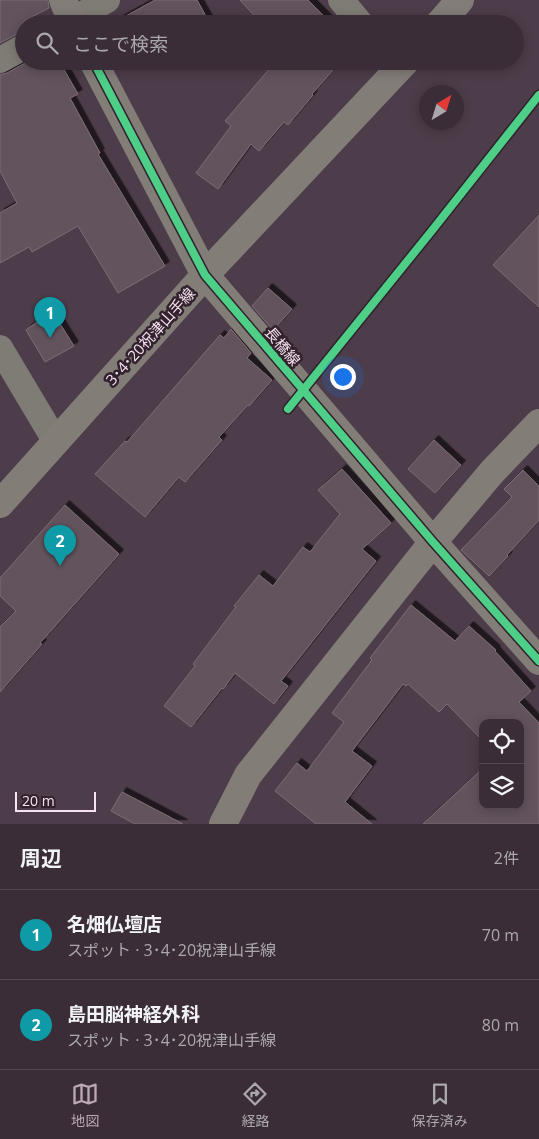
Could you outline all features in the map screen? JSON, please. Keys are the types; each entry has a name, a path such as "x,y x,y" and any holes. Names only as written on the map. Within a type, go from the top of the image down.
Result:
{"street":[{"path":"73,15 108,0"},
{"path":"341,0 354,15"},
{"path":"447,15 460,0"},
{"path":"0,60 15,52"},
{"name":"長橋線","path":"98,70 205,275 433,542 539,661"},
{"name":"3･4･20祝津山手線","path":"0,504 205,275 394,70"},
{"path":"0,348 56,442"},
{"path":"223,824 248,775 433,542 492,472 539,423"}],"building":[{"path":"0,0 48,0 49,8 36,15 15,15 15,35 0,43"},
{"path":"155,0 197,0 205,15 128,15"},
{"path":"240,0 308,0 323,15 254,15"},
{"path":"15,69 64,70 78,94 70,98 100,153 98,154 165,266 118,293 78,226 32,252 29,247 0,263 0,213 17,203 0,171 0,75"},
{"path":"268,70 333,70 288,125 284,122 259,151 251,144 218,189 196,173 231,126 225,121"},
{"path":"539,215 539,307 493,265"},
{"path":"268,288 292,309 273,330 252,306"},
{"path":"52,311 74,346 45,362 26,330"},
{"path":"231,329 251,353 247,358 272,380 219,437 222,440 185,482 179,477 145,517 95,474 125,441 127,442 220,335 224,338"},
{"path":"434,440 461,465 435,493 408,469"},
{"path":"342,469 391,523 362,549 376,561 281,681 288,686 274,704 235,673 191,727 164,706 195,666 193,664 236,607 234,606 259,575 273,586 303,547 310,552 340,514 318,490"},
{"path":"523,470 539,486 539,520 489,576 461,550 512,497 504,489"},
{"path":"65,505 119,554 40,643 42,644 0,692 0,627 16,611 0,596 0,578"},
{"path":"411,605 455,641 469,626 496,650 531,691 519,702 539,723 539,824 423,824 479,772 479,809 524,809 524,719 479,719 479,737 447,704 439,712 408,684 406,686 403,684 352,751 372,766 345,802 372,824 316,824 275,791 297,763 307,771 344,722 332,713 372,660 370,658"},
{"path":"122,792 183,824 135,824 111,811"}],"cycle path":[{"path":"98,70 205,275 433,542 539,661"},
{"path":"288,409 539,95"}],"place":[{"name":"名畑仏壇店","path":"50,338"},
{"name":"島田脳神経外科","path":"60,566"}]}
